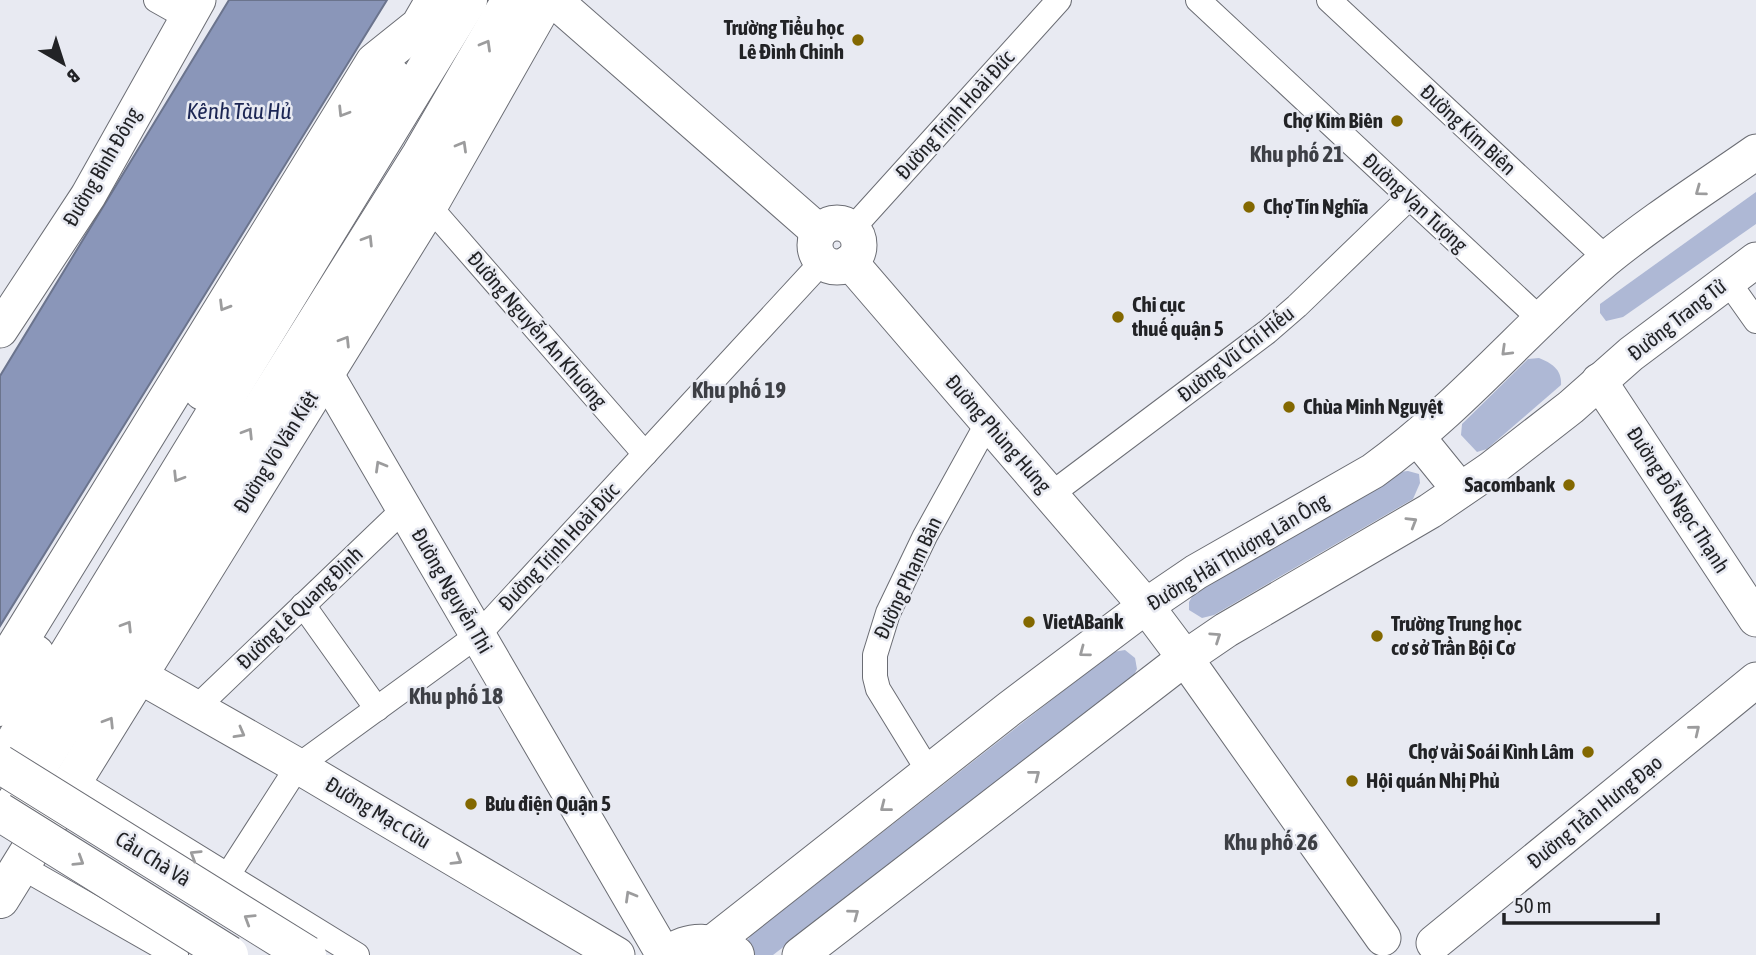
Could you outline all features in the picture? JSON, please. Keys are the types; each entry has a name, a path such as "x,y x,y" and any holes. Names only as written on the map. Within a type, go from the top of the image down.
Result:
{"main road":[{"path":"0,765 227,398 468,0"},
{"name":"Đường Võ Văn Kiệt","path":"0,826 421,155 511,0"},
{"name":"Đường Võ Văn Kiệt","path":"0,899 428,205 545,0"},
{"path":"0,707 339,177 428,13"},
{"path":"0,672 375,62 428,13"},
{"name":"Cầu Chà Và","path":"0,765 306,955"},
{"name":"Cầu Chà Và","path":"0,812 229,955"},
{"path":"666,955 687,945 723,949"}],"street":[{"path":"156,0 193,9"},
{"name":"Đường Phùng Hưng","path":"554,0 836,246 1146,606 1185,658"},
{"name":"Đường Trịnh Hoài Đức","path":"228,875 299,766 478,635 1059,0"},
{"name":"Đường Vạn Tượng","path":"1198,0 1540,319"},
{"name":"Đường Kim Biên","path":"1329,0 1607,259"},
{"name":"Đường Bình Đông","path":"4,316 88,195 193,9"},
{"name":"Đường Hải Thượng Lãn Ông","path":"723,949 929,772 1146,606 1196,572 1373,471 1417,437 1607,259 1756,152"},
{"name":"Đường Vũ Chí Hiếu","path":"1050,495 1267,332 1409,198"},
{"name":"Đường Nguyễn An Khương","path":"428,205 645,454"},
{"name":"Đường Trang Tử","path":"1599,381 1756,260"},
{"path":"1727,280 1756,321"},
{"name":"Đường Nguyễn Thi","path":"326,373 666,955"},
{"path":"800,955 1185,658 1226,630 1386,537 1460,490 1524,444 1599,381"},
{"name":"Đường Đỗ Ngọc Thạnh","path":"1599,381 1756,619"},
{"name":"Đường Phạm Bân","path":"929,772 878,689 874,677 874,655 885,621 909,568 988,422"},
{"path":"1417,437 1460,490"},
{"name":"Đường Lê Quang Định","path":"195,709 404,509"},
{"path":"303,605 377,709"},
{"path":"1185,658 1377,946 1400,930 1409,930 1427,937 1437,949"},
{"name":"Đường Mạc Cửu","path":"138,675 299,766 617,955"},
{"name":"Đường Trần Hưng Đạo","path":"1437,949 1756,680"},
{"path":"73,780 358,955"},
{"path":"20,866 161,951"}],"shaded area":[{"path":"1756,192 1756,224 1623,317 1606,321 1600,313 1600,304"},
{"path":"1539,358 1555,368 1560,375 1561,385 1487,449 1477,452 1461,435 1462,424 1528,359"},
{"path":"1399,472 1419,474 1420,483 1413,499 1214,615 1202,618 1189,610 1189,602 1194,593"},
{"path":"1125,650 1135,658 1137,669 1132,679 773,955 747,955 744,945 751,935 1113,652"}],"water":[{"name":"Kênh Tàu Hủ","path":"229,0 387,0 0,626 0,376"}],"place":[{"name":"Trường Tiểu học Lê Đình Chinh","path":"858,40"},
{"name":"Chợ Kim Biên","path":"1397,121"},
{"name":"Chợ Tín Nghĩa","path":"1249,207"},
{"name":"Chi cục thuế quận 5","path":"1118,317"},
{"name":"Chùa Minh Nguyệt","path":"1289,407"},
{"name":"Sacombank","path":"1569,485"},
{"name":"VietABank","path":"1029,622"},
{"name":"Trường Trung học cơ sở Trần Bội Cơ","path":"1377,636"},
{"name":"Chợ vải Soái Kình Lâm","path":"1588,752"},
{"name":"Hội quán Nhị Phủ","path":"1352,781"},
{"name":"Bưu điện Quận 5","path":"471,804"}],"district":[{"name":"Khu phố 21","path":"1297,154"},
{"name":"Khu phố 19","path":"739,390"},
{"name":"Khu phố 18","path":"456,696"},
{"name":"Khu phố 26","path":"1271,842"}]}
